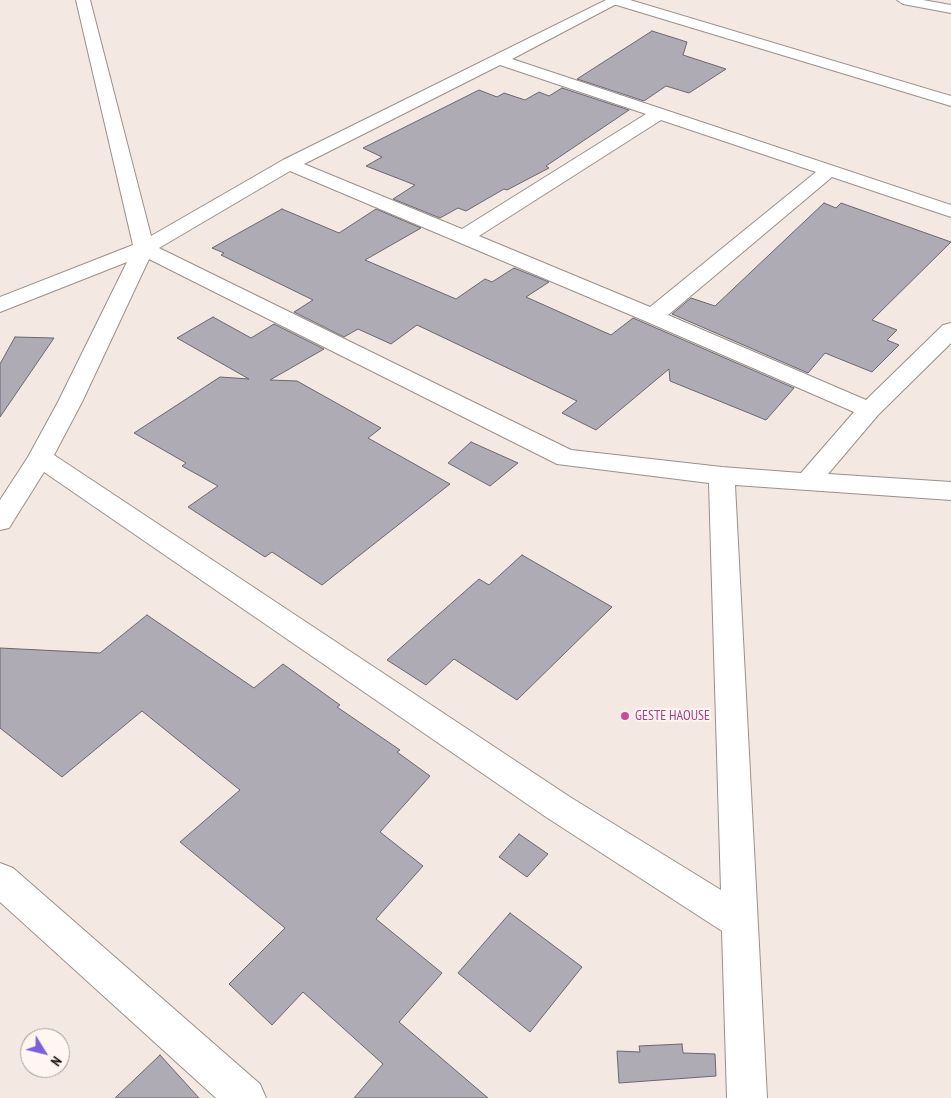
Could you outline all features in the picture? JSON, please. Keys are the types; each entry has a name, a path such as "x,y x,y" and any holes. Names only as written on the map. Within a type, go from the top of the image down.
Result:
{"street":[{"path":"0,521 40,458 70,402 144,248 83,0"},
{"path":"0,305 144,248 289,164 616,0 951,101"},
{"path":"498,59 951,211"},
{"path":"463,237 660,113"},
{"path":"289,164 653,316 869,410"},
{"path":"653,316 830,170"},
{"path":"144,248 566,458 722,476 809,480 951,491"},
{"path":"809,480 869,410 951,330"},
{"path":"40,458 558,807 740,922"},
{"path":"722,476 747,1098"},
{"path":"0,879 246,1098"}],"lane":[{"path":"903,0 951,9"}],"building":[{"path":"652,31 687,42 683,55 726,69 689,93 666,86 644,101 577,79"},
{"path":"562,88 629,110 546,166 549,168 507,190 504,189 466,211 458,208 440,218 393,199 415,185 366,166 382,157 363,148 479,90 497,97 504,93 525,100 539,92 549,96"},
{"path":"824,203 836,208 841,203 951,242 872,320 897,330 887,340 899,345 872,372 825,353 808,373 672,314 691,298 715,306"},
{"path":"282,209 339,233 376,209 421,228 365,260 456,299 485,279 492,282 514,268 549,282 526,297 611,335 633,318 794,388 766,420 670,381 669,369 596,430 562,413 577,401 417,325 391,344 358,329 344,337 294,312 313,300 221,255 224,253 212,248"},
{"path":"213,317 251,338 274,324 324,349 270,380 297,381 381,428 368,438 450,484 322,585 272,552 265,557 188,507 218,486 182,466 186,463 134,433 220,377 249,379 177,338"},
{"path":"15,337 54,338 0,417 0,364"},
{"path":"471,442 518,463 490,486 448,463"},
{"path":"522,555 612,607 517,700 454,659 426,685 387,660 479,579 489,585"},
{"path":"147,615 254,688 283,664 340,705 337,707 400,750 397,752 430,776 380,832 423,866 376,919 442,973 399,1022 488,1098 354,1098 383,1064 303,992 272,1025 229,984 285,928 180,842 240,790 142,711 62,777 0,728 0,648 100,653"},
{"path":"519,834 548,854 527,877 499,857"},
{"path":"510,913 582,967 530,1032 458,973"},
{"path":"682,1044 683,1053 715,1054 716,1076 619,1083 617,1051 640,1052 639,1046"},
{"path":"160,1055 199,1098 115,1098"}],"place":[{"name":"GESTE HAOUSE","path":"625,716"}]}
